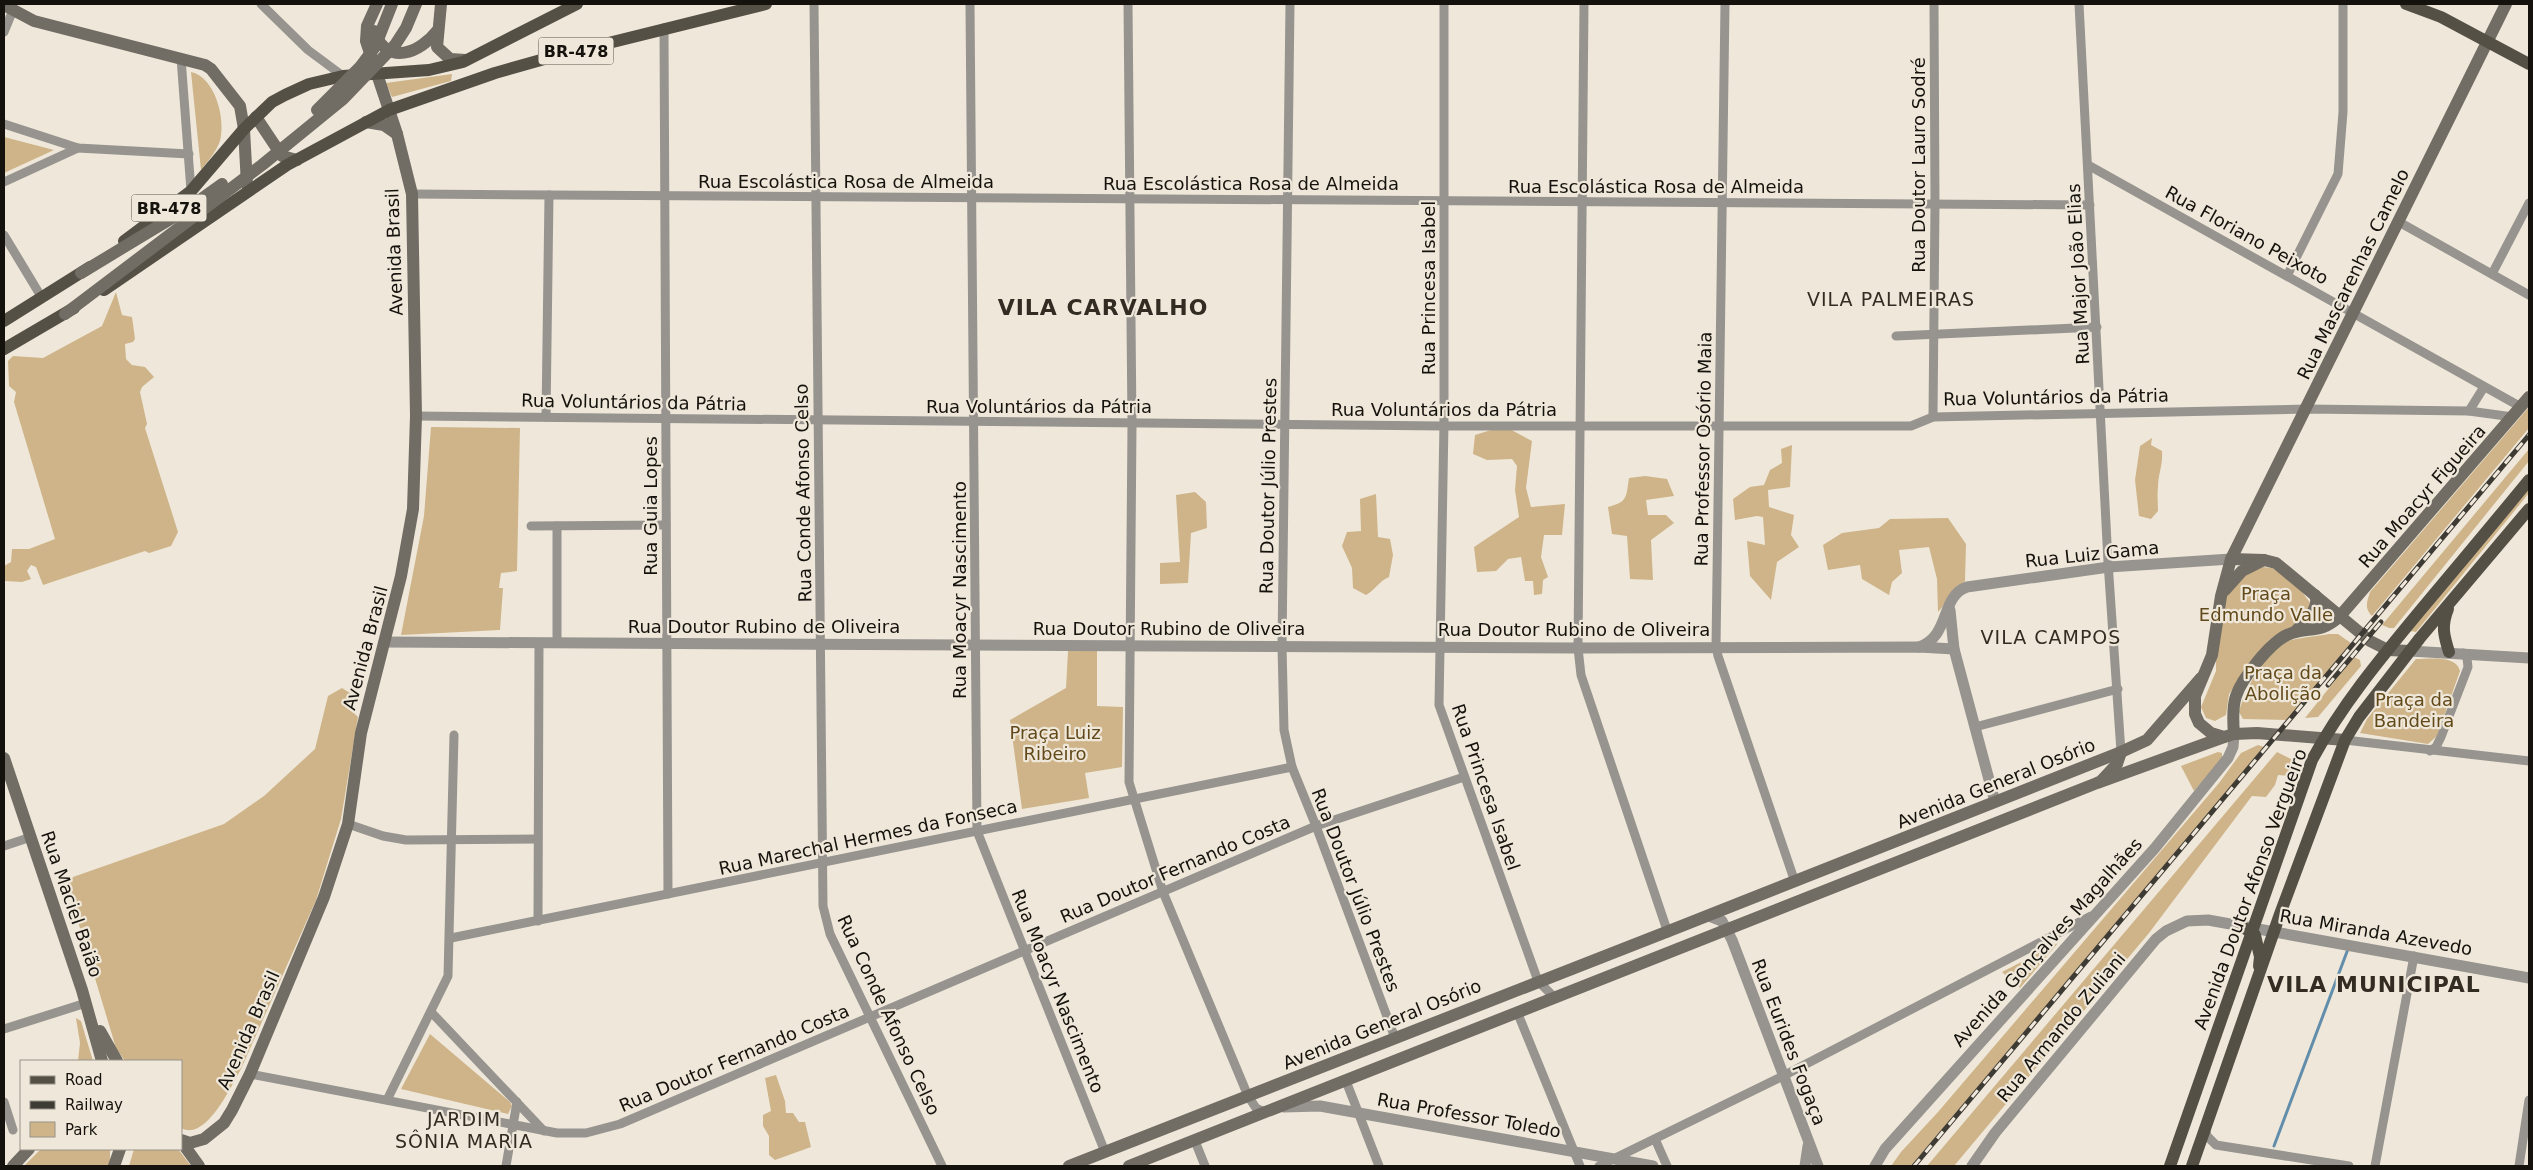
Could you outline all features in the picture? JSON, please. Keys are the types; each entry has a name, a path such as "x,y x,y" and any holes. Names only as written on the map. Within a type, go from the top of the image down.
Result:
{"main road":[{"path":"377,4 374,32 380,43 390,50 404,54 411,53 426,43 438,30"},
{"name":"Avenida Brasil","path":"182,1140 198,1142 213,1133 232,1110 250,1074 324,897 348,824 361,733 401,576 413,509 416,416 412,194 389,110 366,41 367,26 377,4"},
{"path":"81,273 190,207 309,119 360,66 375,47 392,4"},
{"path":"64,314 262,165 343,99 395,45 406,28 416,4"},
{"path":"441,4 437,47 440,52 450,59 468,60"},
{"name":"BR-478","path":"4,321 81,273 192,191 244,129 272,102 309,84 343,76 429,70 468,60 577,4"},
{"name":"BR-478","path":"4,349 119,281 297,160 389,110 495,73 664,28 766,4"},
{"path":"2406,4 2440,17 2529,64"},
{"name":"Rua Mascarenhas Camelo","path":"2231,560 2506,4"},
{"path":"8,7 34,21 181,58 212,69 240,106 244,129 248,194"},
{"path":"256,118 282,156 297,160"},
{"path":"366,122 384,125 396,134"},
{"name":"Rua Moacyr Figueira","path":"2340,616 2521,407"},
{"name":"Avenida Doutor Afonso Vergueiro","path":"2170,1166 2312,760 2342,708 2529,480"},
{"name":"Avenida Doutor Afonso Vergueiro","path":"2192,1166 2274,931 2346,740 2359,717 2410,651 2529,509"},
{"path":"2346,740 2202,727 2195,714 2195,696 2212,655 2221,596 2231,560 2264,560 2282,566 2370,641 2388,650 2410,651"},
{"path":"2221,596 2242,571 2264,560"},
{"path":"2230,731 2235,698 2250,674 2272,644 2295,632 2315,608 2317,600 2315,595"},
{"path":"2449,652 2442,631 2443,620 2452,601"},
{"path":"2295,632 2319,630 2340,616"},
{"name":"Avenida General Osório","path":"1069,1166 1538,981 1668,933 2121,752 2147,740 2201,678"},
{"path":"1129,1166 1518,1014 2230,731"},
{"path":"2097,783 2117,764 2121,752"},
{"name":"Rua Maciel Baião","path":"4,758 86,1003 102,1060"},
{"path":"2241,926 2254,930 2258,943 2260,957 2256,983"},
{"path":"86,1003 110,1051 117,1060"},
{"path":"182,1141 199,1166"},
{"path":"13,1166 28,1150"},
{"path":"112,1150 114,1166"},
{"path":"114,1166 120,1150"}],"street":[{"path":"261,4 314,55 343,76"},
{"name":"Rua Conde Afonso Celso","path":"814,4 823,906 830,934 942,1166"},
{"name":"Rua Moacyr Nascimento","path":"970,4 976,831 1105,1152"},
{"path":"1128,4 1132,423 1132,646 1129,782 1162,892 1248,1096 1256,1108 1265,1112"},
{"name":"Rua Doutor Júlio Prestes","path":"1290,4 1282,646 1284,730 1292,767 1395,1038"},
{"name":"Rua Princesa Isabel","path":"1444,4 1444,426 1439,705 1538,981 1555,998"},
{"path":"1584,4 1578,648 1581,675 1668,933"},
{"name":"Rua Professor Osório Maia","path":"1726,4 1716,646 1794,882"},
{"name":"Rua Doutor Lauro Sodré","path":"1933,416 1936,204 1934,4"},
{"name":"Rua Major João Elias","path":"2079,4 2109,567 2121,752"},
{"path":"2287,276 2338,174 2343,112 2343,4"},
{"path":"4,32 8,7"},
{"name":"Rua Guia Lopes","path":"664,28 668,894"},
{"path":"181,58 192,191"},
{"path":"4,124 78,148 189,154"},
{"path":"4,182 78,148"},
{"name":"Rua Floriano Peixoto","path":"2088,165 2521,407"},
{"name":"Rua Escolástica Rosa de Almeida","path":"412,194 2090,205"},
{"path":"546,417 549,195"},
{"path":"2492,274 2529,203"},
{"path":"2399,222 2529,295"},
{"path":"4,235 42,298"},
{"path":"1896,336 2097,327"},
{"path":"2469,411 2484,387"},
{"name":"Rua Voluntários da Pátria","path":"416,416 666,420 1444,426 1911,426 1924,422 1933,416 2307,409 2469,411 2521,407"},
{"path":"531,526 666,525"},
{"path":"557,526 557,643"},
{"name":"Rua Luiz Gama","path":"1950,606 1958,590 2109,567 2231,560"},
{"path":"1919,647 1934,638 1950,606"},
{"path":"1950,606 1954,649 1995,802"},
{"name":"Rua Doutor Rubino de Oliveira","path":"384,642 1578,648 1716,646 1919,647 1954,649"},
{"path":"538,921 539,643"},
{"path":"2410,651 2529,658"},
{"path":"2430,751 2436,747 2441,737 2468,667 2467,658 2463,653"},
{"path":"1975,727 2118,689"},
{"name":"Avenida Gonçalves Magalhães","path":"1875,1166 1884,1149 2155,848 2228,758 2233,747 2230,731"},
{"path":"387,1100 432,1013 448,976 451,938 454,735"},
{"path":"2346,740 2529,761"},
{"name":"Rua Marechal Hermes da Fonseca","path":"451,938 1292,767"},
{"name":"Rua Doutor Fernando Costa","path":"250,1074 544,1131 578,1134 620,1124 1316,826 1464,777"},
{"path":"348,824 383,836 406,840 538,839"},
{"path":"4,846 31,837"},
{"path":"1599,1166 1783,1076 2093,915"},
{"path":"1709,916 1718,918 1727,930"},
{"name":"Rua Armando Zuliani","path":"1975,1163 1995,1133 2156,939 2166,931 2187,921 2208,920 2241,926"},
{"name":"Rua Eurides Fogaça","path":"1727,930 1818,1166"},
{"name":"Rua Miranda Azevedo","path":"2254,930 2274,931 2529,978"},
{"path":"2375,1166 2414,956"},
{"path":"4,1029 86,1003"},
{"path":"432,1013 544,1131"},
{"path":"1518,1014 1580,1166"},
{"path":"1346,1081 1379,1166"},
{"path":"2519,1166 2529,1100"},
{"path":"4,1102 13,1130"},
{"path":"506,1166 517,1102"},
{"name":"Rua Professor Toledo","path":"1280,1107 1309,1105 1653,1166"},
{"path":"2205,1127 2207,1136 2216,1145 2349,1166"},
{"path":"1655,1139 1668,1166"},
{"path":"1195,1141 1205,1166"},
{"path":"1805,1166 1808,1142"}],"green space":[{"path":"191,72 199,75 207,82 217,100 220,111 220,141 212,156 201,170"},
{"path":"452,74 451,81 392,97 386,83"},
{"path":"4,137 54,150 4,173"},
{"path":"116,292 122,315 132,317 135,339 133,342 125,344 126,359 132,365 145,367 154,377 142,387 140,392 147,424 145,428 178,532 171,546 149,553 145,551 43,585 36,567 31,565 27,571 31,579 22,582 4,581 4,566 11,562 12,549 29,549 55,539 14,402 16,392 9,386 8,361 13,356 43,358 102,326"},
{"path":"2529,407 2529,428 2372,616 2367,608 2370,592"},
{"path":"1504,426 1532,441 1526,488 1531,507 1565,504 1562,535 1544,535 1541,557 1548,577 1543,580 1542,594 1534,595 1533,581 1525,581 1521,557 1508,559 1496,571 1477,572 1474,547 1519,517 1515,490 1517,466 1512,459 1487,460 1473,454 1475,435"},
{"path":"431,427 520,428 517,571 501,573 499,588 503,588 500,630 401,635 424,516"},
{"path":"2152,438 2151,445 2162,451 2162,456 2158,482 2158,511 2151,519 2139,516 2135,480 2140,446"},
{"path":"1792,445 1790,487 1768,490 1769,507 1794,515 1791,535 1799,547 1777,562 1771,600 1750,576 1747,541 1765,545 1763,517 1757,516 1735,520 1733,499 1750,487 1764,485 1770,470 1782,463 1781,449"},
{"path":"2529,449 2529,461 2394,628 2382,625"},
{"path":"1645,476 1667,479 1674,496 1646,500 1648,515 1666,515 1674,523 1651,540 1653,580 1630,579 1627,536 1612,534 1608,507 1623,501 1629,478"},
{"path":"2529,487 2529,493 2416,632 2410,631"},
{"path":"1195,492 1206,502 1207,528 1191,533 1188,583 1160,584 1160,563 1180,562 1176,495"},
{"path":"1376,494 1378,537 1390,539 1393,555 1389,577 1366,595 1353,588 1352,568 1342,546 1347,532 1361,531 1360,499"},
{"path":"1948,518 1966,544 1965,581 1938,612 1937,579 1929,547 1899,550 1902,573 1892,582 1889,595 1862,579 1860,565 1828,570 1823,545 1842,533 1879,528 1890,519"},
{"name":"Praça Edmundo Valle","path":"2263,567 2282,571 2288,575 2313,606 2295,627 2269,640 2229,694 2226,715 2215,721 2206,718 2201,707 2216,671 2216,656 2226,596 2246,573"},
{"name":"Praça da Abolição","path":"2338,634 2351,643 2288,720 2243,719 2239,712 2246,693 2262,664 2276,649 2283,643 2292,640"},
{"name":"Praça Luiz Ribeiro","path":"1097,649 1097,706 1123,707 1122,767 1085,773 1089,798 1022,809 1010,720 1066,688 1068,651"},
{"path":"2354,657 2360,660 2361,666 2318,717 2305,718"},
{"name":"Praça da Bandeira","path":"2416,659 2448,660 2458,666 2460,671 2437,736 2428,744 2360,733 2367,719"},
{"path":"342,688 350,693 353,712 358,717 341,819 316,900 241,1069 224,1099 217,1110 200,1127 190,1130 182,1128 182,1060 124,1060 116,1048 67,885 73,877 224,824 264,796 315,749 328,696"},
{"path":"2258,745 2264,747 1911,1166 1891,1166 1901,1152 1938,1112 2219,783 2241,753"},
{"path":"2218,752 2222,753 2222,760 2194,791 2181,766"},
{"path":"2277,752 2295,761 2298,769 2293,776 2278,775 2275,785 2266,797 2252,796 2149,933 1954,1166 1927,1166"},
{"path":"2058,943 2020,988 2002,972"},
{"path":"76,1018 81,1021 93,1060 78,1060 80,1043"},
{"path":"430,1034 510,1102 512,1106 508,1114 401,1089"},
{"path":"776,1075 785,1101 786,1113 793,1113 799,1122 805,1122 811,1147 775,1160 769,1155 769,1136 763,1126 763,1115 771,1111 765,1078"},
{"path":"40,1150 110,1150 110,1166 24,1166"},
{"path":"134,1150 179,1150 191,1166 129,1166"}],"waterway":[{"path":"2274,1146 2348,949"}],"railway":[{"path":"1914,1166 2529,435"},
{"path":"2328,685 2381,622"}],"district":[{"name":"VILA PALMEIRAS","path":"1891,299"},
{"name":"VILA CARVALHO","path":"1103,307"},
{"name":"VILA CAMPOS","path":"2051,637"},
{"name":"VILA MUNICIPAL","path":"2374,984"},
{"name":"JARDIM SÔNIA MARIA","path":"464,1130"}]}
